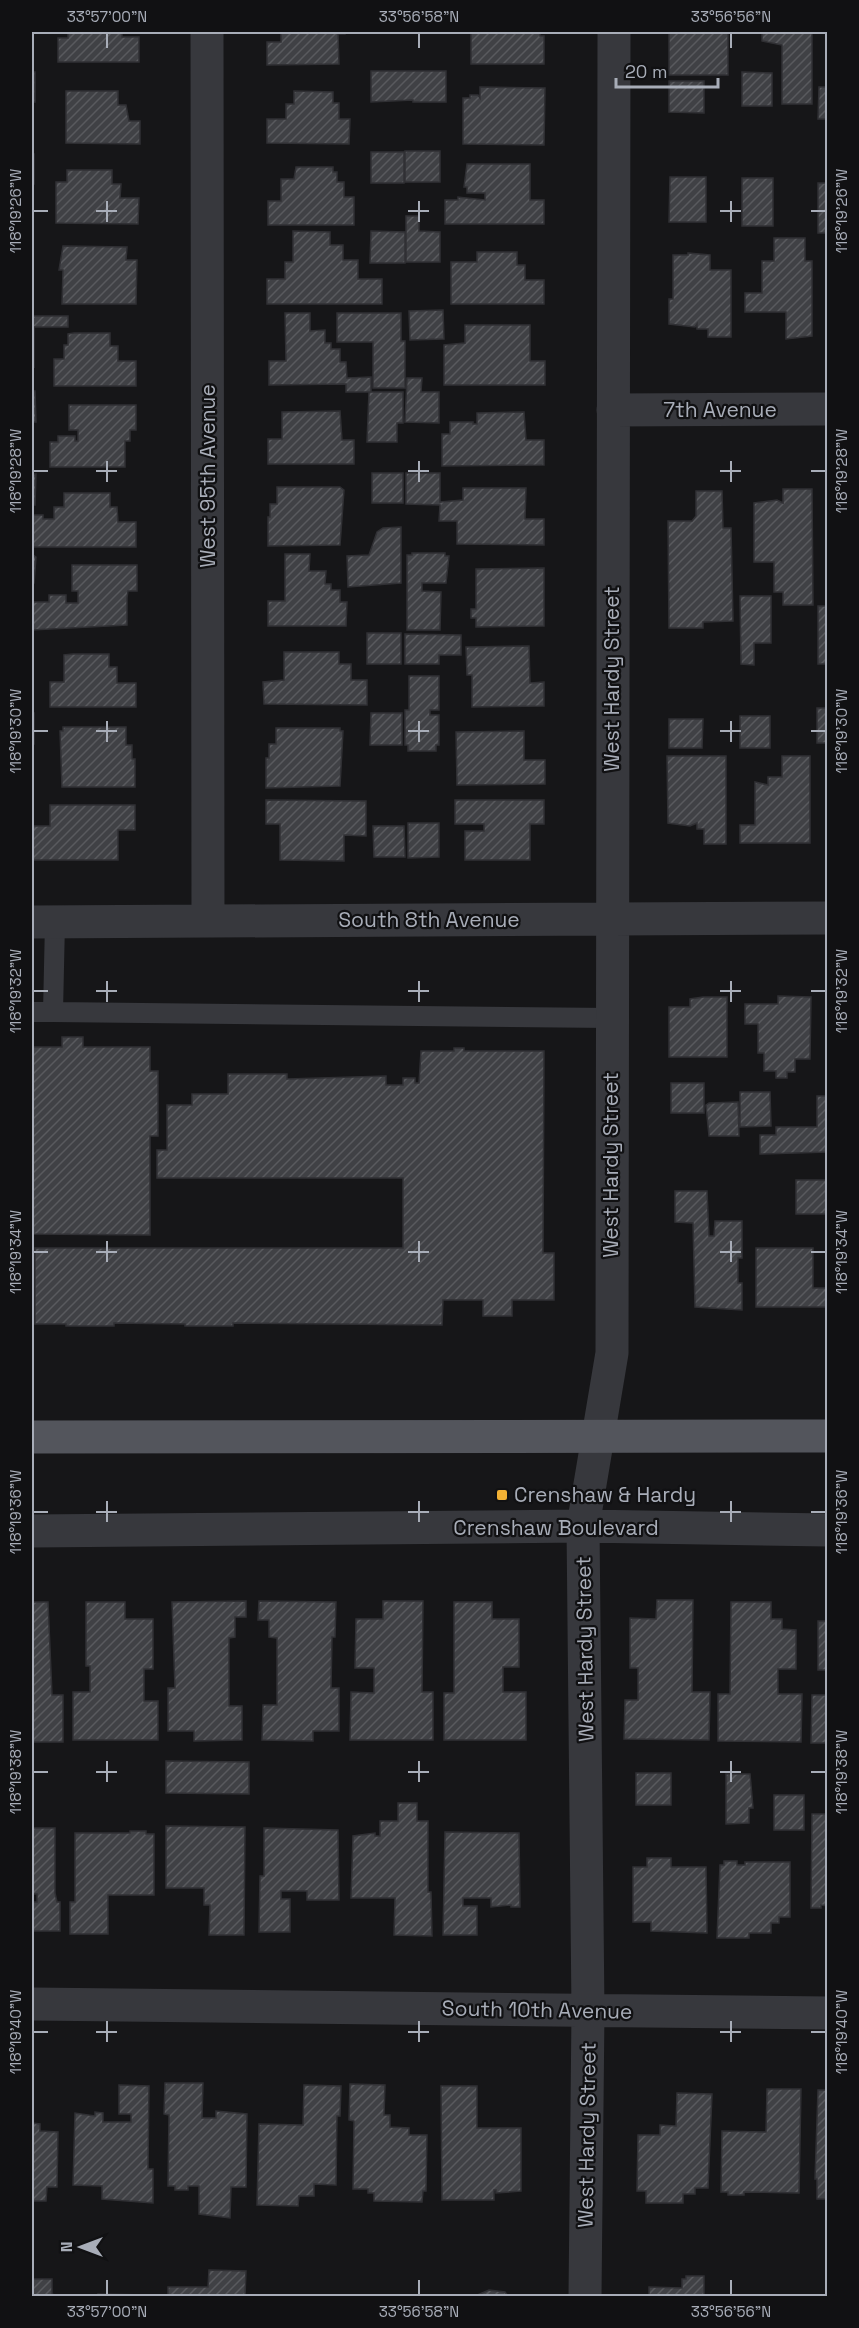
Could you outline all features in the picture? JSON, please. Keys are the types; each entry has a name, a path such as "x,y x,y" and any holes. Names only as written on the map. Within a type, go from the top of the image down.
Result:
{"main road":[{"path":"32,1437 828,1436"}],"street":[{"name":"West 95th Avenue","path":"207,32 208,921"},
{"name":"West Hardy Street","path":"585,2296 588,2011 584,1526 612,1353 615,32"},
{"name":"7th Avenue","path":"613,410 828,409"},
{"name":"South 8th Avenue","path":"44,922 828,918"},
{"name":"Crenshaw Boulevard","path":"32,1532 584,1526 828,1530"},
{"name":"South 10th Avenue","path":"32,2004 828,2013"}],"lane":[{"path":"44,922 53,1012"},
{"path":"32,1012 611,1018"}],"building":[{"path":"68,32 122,32 122,37 139,37 139,62 58,62 58,38 68,38"},
{"path":"281,32 345,32 345,34 338,34 339,64 267,65 267,42 281,42"},
{"path":"471,32 540,32 540,36 544,36 544,64 471,64"},
{"path":"669,32 728,32 728,75 669,75"},
{"path":"762,32 812,32 812,104 782,104 782,45 762,41"},
{"path":"371,71 446,71 446,102 413,102 413,100 371,102"},
{"path":"32,72 35,72 35,102 32,102"},
{"path":"742,72 772,73 772,106 742,106"},
{"path":"669,81 704,81 704,113 669,112"},
{"path":"480,87 545,88 544,145 463,144 463,98 478,95 480,98"},
{"path":"819,87 828,87 828,119 818,119"},
{"path":"66,91 118,91 118,105 126,105 129,121 140,121 140,144 66,143"},
{"path":"294,91 333,92 333,103 339,103 339,119 350,119 349,144 267,143 267,119 286,119 286,104 294,104"},
{"path":"405,151 440,151 440,182 405,182"},
{"path":"371,152 404,152 404,183 371,183"},
{"path":"32,154 34,154 34,184 32,184"},
{"path":"467,164 530,164 530,200 544,200 544,224 445,224 445,200 458,200 458,197 485,200 485,193 467,193 467,187 464,187"},
{"path":"296,167 333,167 333,172 337,172 337,182 344,182 344,197 354,197 354,225 268,225 268,201 281,201 281,179 294,179"},
{"path":"67,170 112,170 112,184 121,184 120,198 139,198 138,224 56,223 56,182 67,182"},
{"path":"670,177 706,177 706,222 669,222"},
{"path":"742,178 773,178 773,226 742,226"},
{"path":"818,183 828,183 828,233 818,233"},
{"path":"406,216 419,216 419,231 440,232 440,262 406,262"},
{"path":"293,231 330,232 330,245 343,245 343,260 358,260 358,279 382,279 382,304 267,304 267,279 285,279 285,262 293,262"},
{"path":"371,231 405,232 405,263 370,263"},
{"path":"774,238 805,238 805,261 812,261 812,336 786,339 786,312 745,312 745,293 762,293 762,261 774,261"},
{"path":"63,246 127,247 126,260 137,260 136,304 62,304 63,270 59,270"},
{"path":"477,252 517,252 517,265 525,265 525,280 544,280 544,304 451,304 451,262 477,262"},
{"path":"688,253 710,255 710,270 731,270 731,337 708,337 708,329 697,329 697,324 695,327 669,324 669,299 673,299 673,255 688,255"},
{"path":"443,310 444,339 410,340 409,311"},
{"path":"32,313 34,316 68,316 68,327 34,327 34,368"},
{"path":"285,313 310,313 310,331 325,330 325,343 331,343 331,349 340,349 340,362 346,362 347,378 371,377 371,392 346,392 346,384 269,385 269,361 286,361"},
{"path":"337,313 401,313 401,341 405,341 405,388 373,388 373,342 337,342"},
{"path":"465,325 530,325 530,361 545,361 545,385 444,385 444,345 465,343"},
{"path":"110,333 110,346 118,346 118,361 136,361 136,386 54,386 54,359 64,359 64,345 68,345 68,334"},
{"path":"407,378 422,378 421,392 439,392 439,423 405,422"},
{"path":"32,391 35,391 36,422 32,422"},
{"path":"369,392 403,392 403,423 397,423 397,442 367,442"},
{"path":"69,405 136,405 136,430 130,430 130,441 125,441 125,467 50,467 50,442 58,442 58,436 75,436 75,441 78,441 78,430 69,430"},
{"path":"340,411 342,440 354,440 354,464 268,464 268,439 282,439 282,412"},
{"path":"524,412 526,440 544,440 544,465 442,466 442,434 450,434 450,422 477,424 477,413"},
{"path":"372,473 403,473 403,503 372,503"},
{"path":"406,473 440,473 440,502 463,500 463,488 526,488 525,519 544,519 544,545 457,544 457,521 439,521 440,505 406,504"},
{"path":"32,474 36,474 35,505 32,505"},
{"path":"277,487 340,487 344,490 340,545 268,546 268,517 270,517 270,504 277,504"},
{"path":"783,489 812,489 813,605 783,605 783,592 774,592 774,562 754,562 754,503 777,500 783,503"},
{"path":"696,491 722,491 723,528 731,528 733,621 703,622 703,628 669,628 668,521 692,521 696,516"},
{"path":"64,493 110,493 110,507 117,507 118,522 136,522 136,547 32,547 32,515 43,515 43,519 54,519 54,507 64,507"},
{"path":"401,527 401,583 348,587 347,556 369,555 377,532 383,528"},
{"path":"412,553 445,553 445,556 449,556 446,583 422,583 422,591 441,592 440,630 407,630 407,555 412,555"},
{"path":"32,554 36,557 34,583 32,583"},
{"path":"285,554 310,554 309,571 326,571 325,584 331,584 331,590 340,590 340,602 347,602 346,626 268,626 268,601 285,601"},
{"path":"72,565 137,565 137,591 128,591 127,625 32,630 32,602 49,602 49,595 66,595 66,603 78,603 78,591 72,591"},
{"path":"544,568 544,626 476,627 476,618 471,618 471,609 476,609 476,569"},
{"path":"740,596 771,596 771,643 754,643 754,665 741,664"},
{"path":"818,606 828,606 828,664 818,664"},
{"path":"367,633 401,633 401,664 367,664"},
{"path":"405,634 461,635 461,655 439,655 439,664 405,664"},
{"path":"529,646 530,683 544,682 544,706 472,707 472,675 467,675 466,647"},
{"path":"284,652 339,652 339,664 351,664 351,680 367,680 367,705 264,704 263,682 284,680"},
{"path":"109,654 109,667 117,667 117,683 136,683 136,707 50,707 50,682 64,682 64,655"},
{"path":"409,676 439,676 439,710 430,710 430,715 439,715 439,745 436,745 436,751 408,751 408,745 405,745 405,710 409,710"},
{"path":"817,708 828,708 828,743 817,743"},
{"path":"32,713 34,713 34,744 32,744"},
{"path":"371,713 402,713 402,745 370,745"},
{"path":"740,716 770,716 770,748 740,748"},
{"path":"669,719 703,719 702,748 669,748"},
{"path":"63,727 126,727 126,745 132,745 132,759 135,759 135,787 62,787 60,731 63,731"},
{"path":"276,728 340,728 340,731 343,731 340,786 266,788 266,758 269,758 269,744 276,744"},
{"path":"524,731 524,760 545,760 545,784 457,785 456,732"},
{"path":"667,756 726,756 726,844 704,844 704,829 697,829 697,823 690,826 668,823"},
{"path":"782,756 810,756 810,843 740,843 740,825 755,825 755,782 768,785 768,777 782,777"},
{"path":"266,800 366,801 366,836 344,835 344,861 280,860 280,824 266,824"},
{"path":"455,800 544,800 544,824 530,824 530,860 465,860 465,831 484,831 484,824 455,824"},
{"path":"50,805 135,805 135,830 118,830 118,860 32,860 32,826 50,826"},
{"path":"408,823 439,823 439,857 408,858"},
{"path":"373,826 404,826 405,857 374,857"},
{"path":"778,996 811,997 810,1059 795,1059 795,1072 787,1072 787,1078 776,1078 776,1071 764,1071 764,1053 758,1053 758,1024 745,1024 745,1004 778,1004"},
{"path":"727,997 727,1057 669,1057 669,1007 690,1007 690,999"},
{"path":"62,1037 83,1037 83,1047 150,1047 150,1071 158,1071 158,1136 150,1136 150,1235 32,1234 32,1047 62,1047"},
{"path":"454,1048 464,1048 464,1051 544,1051 543,1253 554,1253 554,1300 512,1300 512,1316 483,1316 483,1300 443,1300 442,1325 233,1323 233,1326 185,1326 185,1324 114,1323 114,1326 66,1326 66,1324 35,1324 35,1248 403,1248 403,1178 157,1178 157,1150 167,1150 167,1105 192,1105 192,1094 228,1094 228,1074 287,1074 287,1079 386,1076 386,1085 403,1085 403,1078 415,1078 415,1083 419,1083 421,1051 454,1051"},
{"path":"671,1083 704,1083 704,1113 671,1113"},
{"path":"740,1092 770,1092 771,1126 740,1127"},
{"path":"817,1096 828,1096 828,1152 760,1154 760,1135 776,1135 776,1127 817,1127"},
{"path":"738,1102 739,1136 709,1136 706,1105"},
{"path":"796,1180 827,1180 827,1214 796,1214"},
{"path":"675,1191 707,1191 709,1236 714,1236 715,1221 742,1221 742,1258 738,1258 738,1283 742,1283 742,1310 695,1307 693,1223 675,1222"},
{"path":"756,1248 813,1248 813,1288 828,1288 828,1307 756,1307"},
{"path":"657,1600 693,1600 692,1692 710,1692 709,1740 624,1739 625,1700 638,1700 638,1668 630,1668 630,1618 656,1619"},
{"path":"246,1601 246,1617 235,1617 235,1637 229,1638 229,1706 242,1706 242,1740 194,1741 194,1731 168,1731 168,1688 175,1688 172,1602"},
{"path":"259,1601 336,1602 335,1637 332,1637 331,1688 339,1688 339,1731 313,1731 313,1741 262,1740 263,1705 277,1705 277,1638 269,1637 269,1620 258,1620"},
{"path":"383,1601 423,1601 422,1692 433,1692 433,1740 350,1740 351,1692 374,1693 374,1668 355,1668 356,1619 383,1619"},
{"path":"32,1602 48,1602 52,1695 63,1695 63,1742 32,1742"},
{"path":"86,1602 125,1602 125,1619 153,1619 153,1669 144,1669 144,1701 158,1701 158,1740 73,1740 73,1692 90,1692 90,1666 86,1666"},
{"path":"454,1602 492,1602 492,1619 519,1619 519,1667 503,1667 503,1692 526,1692 526,1740 444,1740 444,1693 454,1693"},
{"path":"731,1602 771,1602 771,1619 782,1619 782,1629 796,1630 796,1669 778,1669 778,1694 802,1694 801,1742 718,1741 718,1694 730,1694"},
{"path":"818,1621 828,1621 828,1670 818,1670"},
{"path":"812,1695 828,1695 828,1743 811,1743"},
{"path":"166,1761 249,1762 249,1794 166,1793"},
{"path":"636,1773 671,1773 671,1805 636,1805"},
{"path":"726,1774 750,1774 753,1808 749,1808 749,1823 726,1824"},
{"path":"774,1795 804,1795 804,1830 774,1830"},
{"path":"398,1803 417,1803 417,1821 428,1821 428,1892 431,1892 432,1936 394,1935 395,1898 351,1898 353,1836 375,1833 375,1836 380,1836 380,1821 398,1821"},
{"path":"812,1814 828,1814 828,1906 821,1905 821,1908 811,1908"},
{"path":"166,1826 245,1827 244,1935 209,1935 210,1905 204,1905 204,1888 166,1888"},
{"path":"32,1828 55,1828 55,1893 57,1902 60,1902 60,1931 32,1931 32,1902 37,1902 37,1894 32,1894"},
{"path":"264,1828 338,1830 339,1900 307,1900 307,1891 281,1891 281,1899 290,1899 290,1932 259,1932 260,1876 264,1876"},
{"path":"130,1831 146,1831 146,1834 154,1834 154,1895 108,1895 108,1934 70,1934 70,1902 75,1902 75,1833 130,1833"},
{"path":"445,1832 519,1833 520,1907 511,1907 511,1905 491,1907 491,1898 463,1898 463,1906 477,1906 477,1935 443,1935"},
{"path":"647,1858 671,1858 671,1867 706,1867 707,1933 651,1931 651,1922 633,1922 633,1867 647,1867"},
{"path":"724,1861 737,1861 737,1865 745,1865 745,1862 790,1862 790,1917 779,1917 779,1923 771,1923 771,1933 749,1933 749,1938 717,1938 720,1865 724,1865"},
{"path":"165,2083 203,2083 202,2118 216,2118 216,2111 247,2114 246,2187 231,2187 230,2218 199,2214 199,2186 188,2186 188,2190 175,2190 175,2186 168,2186 169,2115 164,2114"},
{"path":"350,2084 385,2085 384,2115 390,2115 390,2127 409,2128 409,2135 427,2135 426,2191 423,2191 422,2202 374,2201 374,2193 368,2193 368,2189 353,2189 354,2121 349,2120"},
{"path":"119,2085 149,2086 148,2169 153,2169 153,2203 102,2199 102,2186 73,2185 75,2113 95,2116 95,2112 103,2113 103,2122 131,2122 131,2114 119,2114"},
{"path":"304,2085 341,2086 340,2116 337,2116 336,2185 314,2184 314,2196 299,2196 298,2206 257,2205 259,2124 303,2125"},
{"path":"441,2086 477,2086 477,2128 521,2128 521,2191 496,2193 494,2190 494,2200 442,2200"},
{"path":"767,2089 801,2089 799,2193 744,2192 744,2195 728,2195 728,2192 721,2192 722,2131 766,2132"},
{"path":"818,2090 828,2090 828,2199 817,2199 817,2179 815,2179"},
{"path":"677,2093 712,2094 708,2188 695,2188 695,2194 683,2194 683,2203 646,2203 646,2191 637,2191 638,2135 660,2135 660,2125 676,2126"},
{"path":"32,2123 40,2124 40,2131 58,2132 57,2187 47,2187 46,2201 32,2201"},
{"path":"209,2270 246,2271 245,2296 168,2296 168,2287 208,2287"},
{"path":"686,2276 704,2276 704,2296 649,2296 649,2287 682,2288 682,2279 686,2279"},
{"path":"32,2279 52,2279 52,2294 57,2296 32,2296"},
{"path":"489,2290 505,2292 508,2296 475,2296"},
{"path":"98,2294 148,2295 148,2296 98,2296"}],"place":[{"name":"Crenshaw & Hardy","path":"502,1495"}]}
